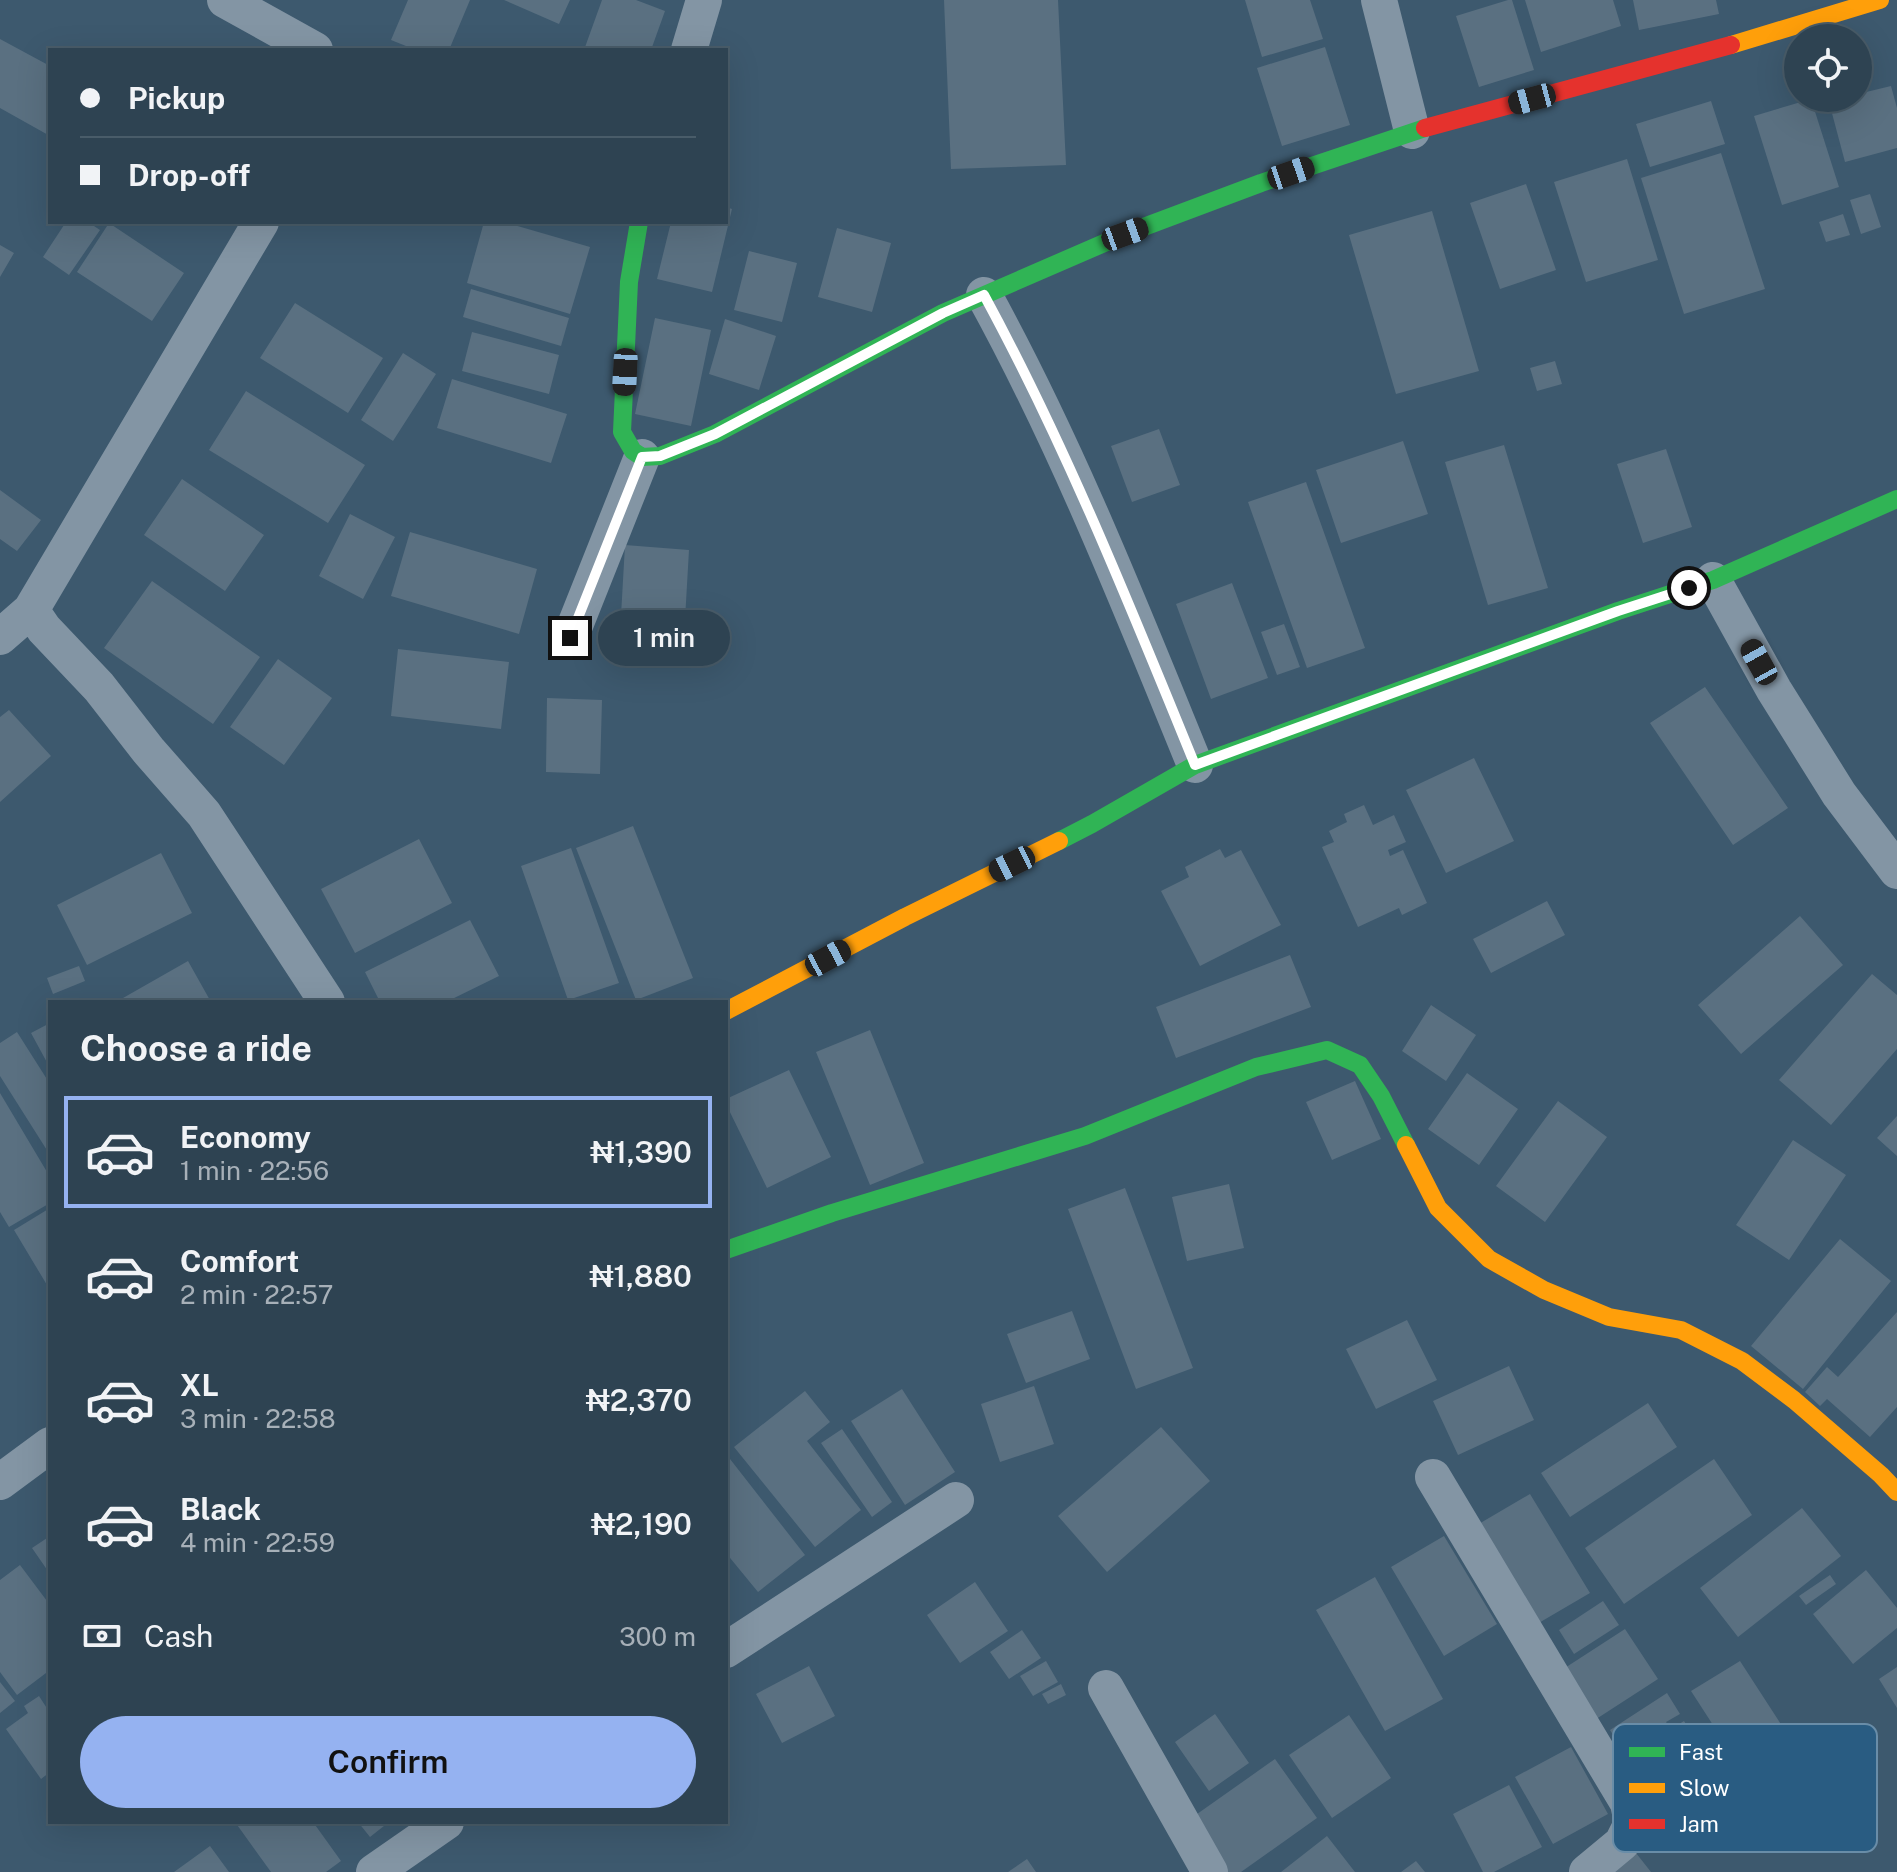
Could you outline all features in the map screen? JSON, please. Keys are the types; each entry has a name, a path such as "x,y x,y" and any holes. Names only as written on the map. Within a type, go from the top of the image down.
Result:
{"street":[{"path":"225,0 311,48"},
{"path":"690,48 704,0"},
{"path":"1379,0 1412,131"},
{"path":"639,224 629,282 622,432 633,451 642,457 660,456 715,434 943,313 1125,234 1261,183 1412,131 1713,50 1880,0"},
{"path":"0,637 31,610 260,224"},
{"path":"984,295 1016,353 1117,573 1195,765"},
{"path":"570,638 642,457"},
{"path":"728,1010 1092,824 1195,765 1618,611 1713,580 1897,499"},
{"path":"1713,580 1774,690 1831,781 1897,871"},
{"path":"31,610 204,814 326,1000"},
{"path":"728,1249 832,1213 1085,1136 1256,1067 1327,1050 1360,1065 1381,1096 1438,1208 1489,1259 1544,1290 1596,1312 1681,1330 1742,1361 1794,1400 1897,1492"},
{"path":"0,1482 48,1446"},
{"path":"1433,1477 1613,1778"},
{"path":"728,1649 956,1500"},
{"path":"1106,1688 1210,1872"},
{"path":"374,1872 443,1824"},
{"path":"1587,1872 1613,1850"}],"building":[{"path":"408,0 470,0 450,48 411,48 391,40"},
{"path":"504,0 570,0 559,24"},
{"path":"602,0 636,0 665,11 652,48 585,48"},
{"path":"944,0 1058,0 1066,165 951,169"},
{"path":"1245,0 1310,0 1323,39 1262,57"},
{"path":"1512,0 1534,70 1479,87 1456,16"},
{"path":"1525,0 1613,0 1621,26 1541,52"},
{"path":"1633,0 1716,0 1719,14 1639,30"},
{"path":"0,39 48,65 48,135 0,108"},
{"path":"1325,47 1350,125 1282,146 1257,68"},
{"path":"1891,86 1897,108 1897,148 1845,162 1832,112 1872,112 1872,91"},
{"path":"1711,101 1725,144 1650,167 1636,124"},
{"path":"1784,107 1784,112 1815,112 1839,187 1782,205 1754,116"},
{"path":"1721,153 1765,289 1684,314 1641,178"},
{"path":"1627,159 1658,260 1586,282 1554,182"},
{"path":"1526,184 1556,270 1500,289 1470,203"},
{"path":"1870,194 1881,227 1861,234 1850,200"},
{"path":"728,208 732,209 712,292 657,279 671,224 728,224"},
{"path":"1432,211 1479,371 1396,394 1349,235"},
{"path":"1843,214 1850,235 1826,242 1819,222"},
{"path":"65,224 91,224 100,230 69,275 43,257"},
{"path":"110,224 184,273 152,321 77,272"},
{"path":"483,224 511,224 590,247 570,314 467,283"},
{"path":"837,228 891,243 872,312 818,297"},
{"path":"0,245 14,253 0,277"},
{"path":"749,251 797,263 782,322 734,310"},
{"path":"471,289 569,318 561,346 463,317"},
{"path":"295,303 383,358 348,413 260,358"},
{"path":"655,318 711,330 691,426 635,414"},
{"path":"725,319 776,336 759,390 709,374"},
{"path":"472,332 559,355 549,394 462,371"},
{"path":"403,353 436,374 393,441 361,420"},
{"path":"1555,361 1562,384 1537,391 1530,368"},
{"path":"452,379 567,414 551,463 437,428"},
{"path":"246,391 365,465 328,523 209,450"},
{"path":"1159,429 1180,485 1132,502 1111,446"},
{"path":"1403,441 1428,514 1341,543 1316,470"},
{"path":"1504,445 1548,588 1488,605 1445,462"},
{"path":"1666,449 1692,527 1643,543 1617,464"},
{"path":"182,479 264,535 225,591 144,535"},
{"path":"1306,482 1365,648 1307,668 1248,502"},
{"path":"0,490 41,520 17,551 0,539"},
{"path":"350,514 395,537 363,599 319,576"},
{"path":"410,532 537,569 519,634 391,596"},
{"path":"625,545 689,550 683,654 619,651"},
{"path":"152,581 260,657 213,724 104,648"},
{"path":"1232,583 1268,678 1211,699 1176,604"},
{"path":"1284,624 1300,667 1277,675 1261,632"},
{"path":"398,649 509,662 501,729 391,716"},
{"path":"278,659 332,698 284,765 230,727"},
{"path":"1705,687 1788,808 1733,845 1650,723"},
{"path":"547,698 602,700 600,774 546,772"},
{"path":"9,710 51,756 0,802 0,717"},
{"path":"1474,758 1514,841 1446,873 1406,790"},
{"path":"1364,805 1373,825 1394,815 1406,842 1388,850 1390,856 1403,850 1427,903 1402,915 1399,908 1358,927 1322,847 1334,842 1329,831 1347,822 1344,814"},
{"path":"633,826 693,978 636,1000 576,848"},
{"path":"419,839 452,903 355,953 321,889"},
{"path":"571,848 619,983 568,1000 521,866"},
{"path":"1220,849 1225,858 1241,850 1281,925 1200,966 1161,891 1189,877 1185,867"},
{"path":"161,853 192,913 87,965 57,905"},
{"path":"1547,901 1565,935 1491,973 1473,939"},
{"path":"1800,916 1843,965 1741,1054 1698,1005"},
{"path":"470,920 499,976 450,1000 379,1000 365,972"},
{"path":"1290,955 1311,1007 1176,1058 1156,1007"},
{"path":"188,961 210,1000 120,1000"},
{"path":"79,966 85,981 53,994 47,978"},
{"path":"1872,974 1897,995 1897,1049 1831,1125 1779,1080"},
{"path":"1431,1005 1476,1035 1446,1081 1402,1051"},
{"path":"48,1024 48,1064 31,1033"},
{"path":"870,1030 924,1163 870,1185 816,1052"},
{"path":"17,1032 48,1081 48,1152 0,1076 0,1043"},
{"path":"789,1070 831,1157 767,1188 728,1108 728,1098"},
{"path":"1467,1073 1518,1109 1479,1165 1428,1129"},
{"path":"1355,1081 1381,1139 1332,1160 1306,1102"},
{"path":"0,1093 48,1174 48,1204 9,1227 0,1212"},
{"path":"1558,1101 1607,1137 1545,1222 1496,1186"},
{"path":"1897,1116 1897,1156 1877,1138"},
{"path":"1793,1140 1846,1175 1789,1260 1736,1225"},
{"path":"1229,1184 1244,1248 1187,1261 1172,1197"},
{"path":"1125,1188 1193,1368 1136,1389 1068,1209"},
{"path":"48,1209 48,1287 14,1230"},
{"path":"1840,1239 1891,1281 1803,1389 1751,1346"},
{"path":"1072,1311 1090,1359 1026,1383 1007,1334"},
{"path":"1897,1312 1897,1407 1870,1437 1827,1399 1820,1406 1805,1392 1827,1367 1838,1377"},
{"path":"1407,1320 1437,1380 1376,1409 1346,1349"},
{"path":"1509,1366 1534,1420 1458,1455 1433,1401"},
{"path":"1034,1386 1054,1444 1000,1462 981,1404"},
{"path":"902,1389 955,1472 905,1505 851,1421"},
{"path":"805,1391 830,1422 807,1441 861,1510 815,1547 734,1447"},
{"path":"1648,1403 1677,1447 1570,1517 1541,1473"},
{"path":"1161,1427 1210,1481 1107,1572 1058,1516"},
{"path":"842,1429 892,1502 872,1517 821,1443"},
{"path":"730,1459 805,1555 758,1592 728,1555"},
{"path":"1714,1459 1752,1515 1624,1604 1585,1548"},
{"path":"1530,1494 1590,1593 1537,1624 1477,1525"},
{"path":"1802,1508 1841,1556 1738,1637 1700,1588"},
{"path":"1444,1536 1497,1624 1444,1656 1391,1567"},
{"path":"48,1537 48,1571 32,1548"},
{"path":"20,1565 48,1602 48,1672 17,1695 0,1672 0,1580"},
{"path":"1866,1570 1897,1608 1897,1628 1853,1664 1813,1614"},
{"path":"1830,1575 1836,1584 1806,1605 1799,1596"},
{"path":"1375,1577 1443,1699 1385,1731 1316,1610"},
{"path":"975,1582 1008,1631 960,1663 927,1615"},
{"path":"1603,1601 1619,1625 1574,1654 1559,1630"},
{"path":"1625,1629 1658,1679 1587,1725 1554,1675"},
{"path":"1022,1630 1041,1658 1009,1679 990,1652"},
{"path":"1046,1661 1058,1682 1033,1696 1020,1676"},
{"path":"1740,1661 1781,1724 1712,1724 1691,1691"},
{"path":"809,1666 835,1716 782,1743 756,1694"},
{"path":"1897,1667 1897,1708 1879,1679"},
{"path":"0,1682 15,1701 0,1713"},
{"path":"1061,1684 1066,1695 1048,1704 1042,1694"},
{"path":"1667,1693 1680,1714 1666,1722 1667,1724 1619,1724"},
{"path":"39,1696 48,1710 48,1774 41,1779 6,1729 28,1713 24,1706"},
{"path":"1215,1714 1249,1763 1209,1791 1175,1742"},
{"path":"1349,1715 1391,1778 1332,1818 1289,1755"},
{"path":"1571,1747 1608,1814 1553,1844 1515,1777"},
{"path":"1275,1759 1317,1818 1241,1872 1228,1872 1190,1819"},
{"path":"1509,1785 1542,1847 1494,1872 1483,1872 1453,1814"},
{"path":"236,1824 314,1824 341,1861 326,1872 271,1872"},
{"path":"360,1824 386,1824 370,1837"},
{"path":"1327,1836 1355,1872 1281,1872"},
{"path":"210,1846 229,1872 174,1872"},
{"path":"1636,1853 1651,1872 1612,1872"},
{"path":"1027,1859 1036,1872 1008,1872"},
{"path":"1416,1861 1425,1872 1401,1872"}],"traffic: fast":[{"path":"639,224 629,282 622,432 633,451 642,457 660,456 715,434 943,313 1125,234 1261,183 1425,128"},
{"path":"1059,841 1195,765 1618,611 1713,580 1897,499"},
{"path":"728,1249 832,1213 1085,1136 1256,1067 1327,1050 1360,1065 1381,1096 1406,1145"}],"traffic: slow":[{"path":"1731,45 1880,0"},
{"path":"728,1010 1059,841"},
{"path":"1406,1145 1438,1208 1489,1259 1544,1290 1609,1317 1681,1330 1742,1361 1794,1400 1897,1492"}],"traffic: jam":[{"path":"1425,128 1731,45"}],"route":[{"path":"570,638 642,457 660,456 715,434 943,313 984,295 1016,353 1065,457 1117,573 1195,765 1689,588"}]}
